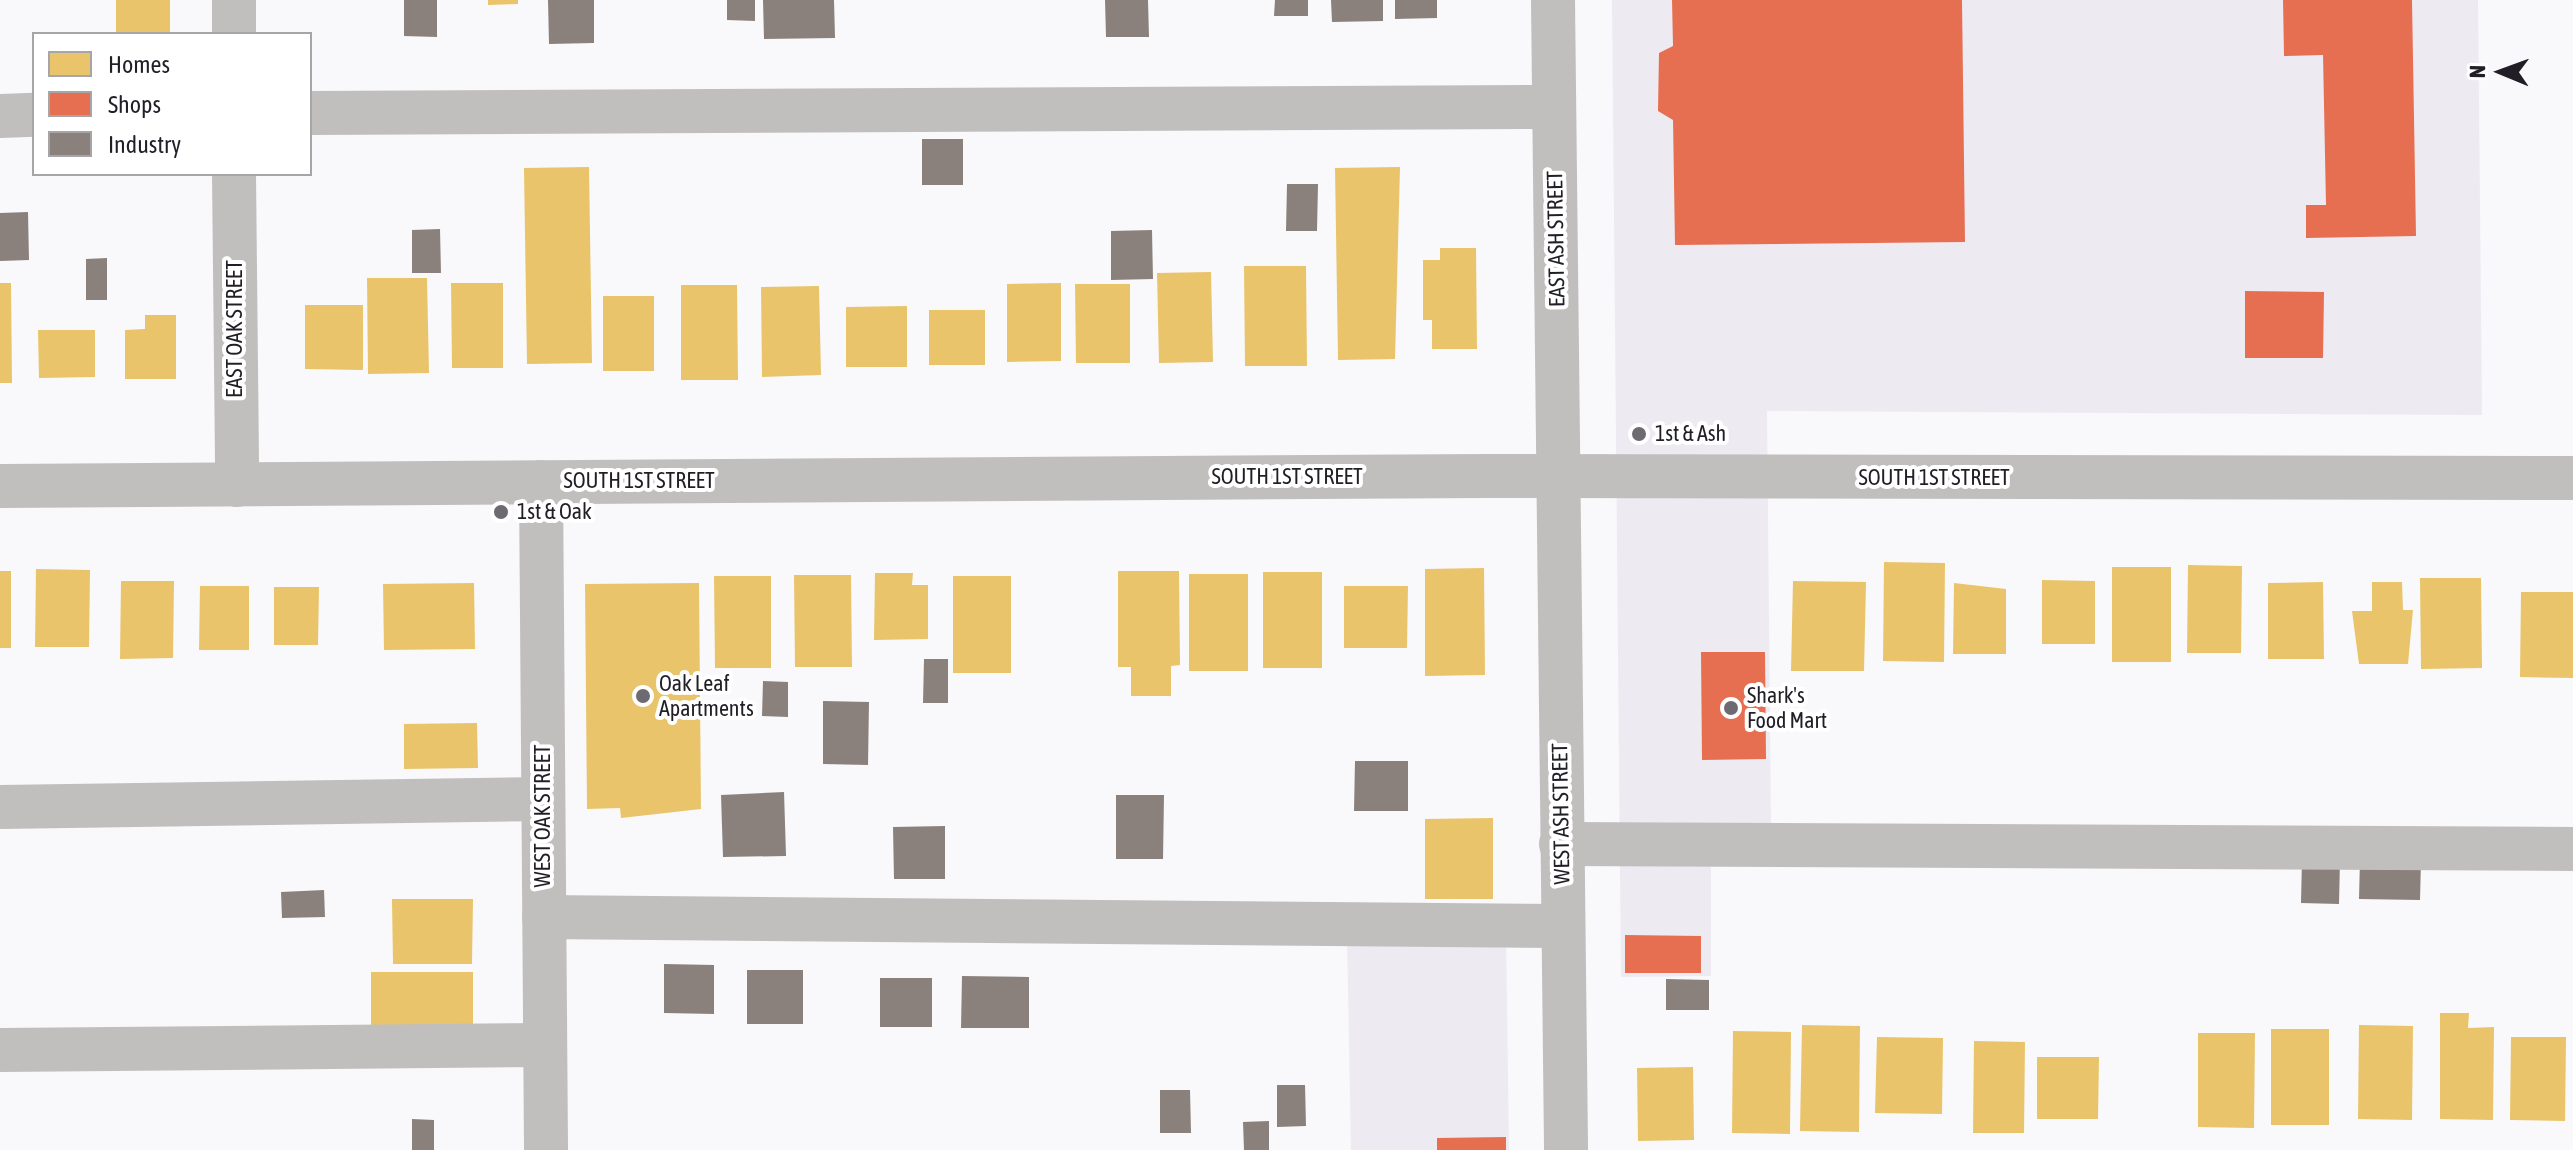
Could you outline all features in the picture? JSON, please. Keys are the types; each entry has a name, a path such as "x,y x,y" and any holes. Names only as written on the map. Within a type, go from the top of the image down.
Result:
{"street":[{"path":"234,0 234,32"},
{"name":"EAST ASH STREET","path":"1553,0 1559,477"},
{"path":"312,113 1554,107"},
{"path":"0,116 32,115"},
{"name":"EAST OAK STREET","path":"234,176 237,485"},
{"name":"SOUTH 1ST STREET","path":"0,486 1559,477 2573,478"},
{"name":"WEST ASH STREET","path":"1559,477 1566,1150"},
{"name":"WEST OAK STREET","path":"541,482 546,1150"},
{"path":"0,807 543,799"},
{"path":"1561,844 2573,849"},
{"path":"544,917 1563,926"},
{"path":"0,1050 545,1045"}],"shaded area":[{"path":"1612,0 2478,0 2482,415 1767,411 1771,828 1711,828 1711,976 1621,977"},
{"path":"1347,932 1506,933 1509,1150 1351,1150"}],"building: Homes":[{"path":"116,0 170,0 170,32 116,32"},
{"path":"488,0 518,0 518,4 488,5"},
{"path":"589,167 592,363 527,364 524,168"},
{"path":"1400,167 1395,359 1338,360 1335,168"},
{"path":"1440,248 1476,248 1477,349 1432,349 1432,320 1423,320 1423,260 1440,260"},
{"path":"1244,266 1306,266 1307,366 1245,366"},
{"path":"1211,272 1213,362 1159,363 1157,273"},
{"path":"367,278 427,278 429,373 368,374"},
{"path":"0,283 11,283 12,383 0,383"},
{"path":"451,283 503,283 503,368 452,368"},
{"path":"1061,283 1061,361 1007,362 1007,284"},
{"path":"1075,284 1130,284 1130,363 1076,363"},
{"path":"681,285 737,285 738,380 681,380"},
{"path":"819,286 821,375 762,377 761,287"},
{"path":"603,296 654,296 654,371 603,371"},
{"path":"305,305 363,305 363,370 305,369"},
{"path":"907,306 907,367 846,367 846,307"},
{"path":"929,310 985,310 985,365 929,365"},
{"path":"145,315 176,315 176,379 125,379 125,330 145,329"},
{"path":"38,330 95,330 95,377 39,378"},
{"path":"1884,562 1945,563 1944,662 1883,661"},
{"path":"2188,565 2242,566 2241,653 2187,653"},
{"path":"2112,567 2171,567 2171,662 2112,662"},
{"path":"1484,568 1485,675 1425,676 1425,569"},
{"path":"36,569 90,570 89,647 35,647"},
{"path":"0,571 11,571 11,648 0,648"},
{"path":"1118,571 1179,571 1180,665 1171,666 1171,696 1131,696 1131,667 1118,667"},
{"path":"1263,572 1322,572 1322,668 1263,668"},
{"path":"875,573 913,573 912,585 928,585 928,639 874,640"},
{"path":"1189,574 1248,574 1248,671 1189,671"},
{"path":"794,575 851,575 852,667 795,667"},
{"path":"714,576 771,576 771,668 715,668"},
{"path":"953,576 1011,576 1011,673 953,673"},
{"path":"2420,578 2481,578 2482,668 2421,669"},
{"path":"2042,580 2095,581 2095,644 2042,644"},
{"path":"121,581 174,581 173,658 120,659"},
{"path":"1793,581 1866,582 1864,671 1791,671"},
{"path":"2323,582 2324,659 2268,659 2268,583"},
{"path":"2372,582 2402,582 2403,610 2413,610 2408,664 2359,664 2352,611 2372,611"},
{"path":"474,583 475,649 384,650 383,584"},
{"name":"Oak Leaf Apartments","path":"699,583 701,809 621,818 620,808 587,809 585,584"},
{"path":"1954,583 2006,589 2006,654 1953,654"},
{"path":"200,586 249,586 249,650 199,650"},
{"path":"1344,586 1408,586 1407,648 1344,648"},
{"path":"274,587 319,587 318,645 274,645"},
{"path":"2521,592 2573,592 2573,678 2520,677"},
{"path":"477,723 478,768 404,769 404,724"},
{"path":"1493,818 1493,899 1425,899 1425,819"},
{"path":"392,899 473,899 472,964 393,964"},
{"path":"371,972 473,972 473,1028 371,1028"},
{"path":"2440,1013 2469,1013 2468,1028 2494,1027 2493,1120 2440,1119"},
{"path":"1802,1025 1860,1026 1859,1132 1800,1131"},
{"path":"2359,1025 2413,1026 2412,1120 2358,1119"},
{"path":"2271,1029 2329,1029 2329,1125 2271,1125"},
{"path":"1733,1031 1791,1032 1790,1134 1732,1133"},
{"path":"2198,1033 2255,1033 2254,1128 2198,1127"},
{"path":"1877,1037 1943,1038 1942,1114 1875,1113"},
{"path":"2511,1037 2566,1037 2565,1121 2510,1120"},
{"path":"1974,1041 2025,1042 2024,1133 1973,1133"},
{"path":"2037,1057 2099,1057 2098,1119 2037,1119"},
{"path":"1693,1067 1694,1140 1638,1141 1637,1068"}],"building: Shops":[{"path":"1672,0 1962,0 1965,242 1675,245 1673,120 1658,111 1659,53 1673,46"},
{"path":"2283,0 2412,0 2416,236 2306,238 2306,205 2326,205 2323,55 2284,56"},
{"path":"2245,291 2324,292 2323,358 2245,358"},
{"path":"1701,652 1765,652 1766,759 1702,760"},
{"path":"1625,935 1701,936 1701,973 1625,973"},
{"path":"1506,1137 1506,1150 1437,1150 1437,1138"}],"building: Industry":[{"path":"404,0 437,0 437,37 404,36"},
{"path":"548,0 594,0 594,43 549,44"},
{"path":"727,0 755,0 755,21 727,20"},
{"path":"763,0 834,0 835,38 764,39"},
{"path":"1105,0 1148,0 1149,37 1106,37"},
{"path":"1275,0 1308,0 1308,16 1274,16"},
{"path":"1331,0 1383,0 1383,21 1332,22"},
{"path":"1395,0 1437,0 1437,18 1395,19"},
{"path":"922,139 963,139 963,185 922,185"},
{"path":"1287,184 1318,184 1317,231 1286,231"},
{"path":"28,212 29,260 0,261 0,213"},
{"path":"440,229 441,273 412,273 412,230"},
{"path":"1152,230 1153,279 1111,280 1111,231"},
{"path":"107,258 107,300 86,300 86,259"},
{"path":"924,659 948,659 948,703 923,703"},
{"path":"763,681 788,682 788,717 762,716"},
{"path":"823,701 869,702 868,765 823,764"},
{"path":"1355,761 1408,761 1408,811 1354,811"},
{"path":"784,792 786,856 723,857 721,795"},
{"path":"1116,795 1164,795 1163,859 1116,859"},
{"path":"945,826 945,879 894,879 893,827"},
{"path":"2302,858 2340,859 2339,904 2301,903"},
{"path":"2360,859 2421,860 2420,900 2359,899"},
{"path":"324,890 325,917 282,918 281,892"},
{"path":"664,964 714,965 714,1014 664,1013"},
{"path":"747,970 803,970 803,1024 747,1024"},
{"path":"962,976 1029,977 1029,1028 961,1028"},
{"path":"880,978 932,978 932,1027 880,1027"},
{"path":"1666,979 1709,980 1709,1010 1666,1010"},
{"path":"1277,1085 1305,1085 1306,1126 1277,1127"},
{"path":"1160,1090 1190,1090 1191,1133 1160,1133"},
{"path":"412,1119 434,1120 434,1150 412,1150"},
{"path":"1269,1121 1269,1150 1244,1150 1243,1122"}],"place":[{"name":"1st & Ash","path":"1639,434"},
{"name":"1st & Oak","path":"501,512"},
{"name":"Oak Leaf Apartments","path":"643,696"},
{"name":"Shark's Food Mart","path":"1731,708"}]}
